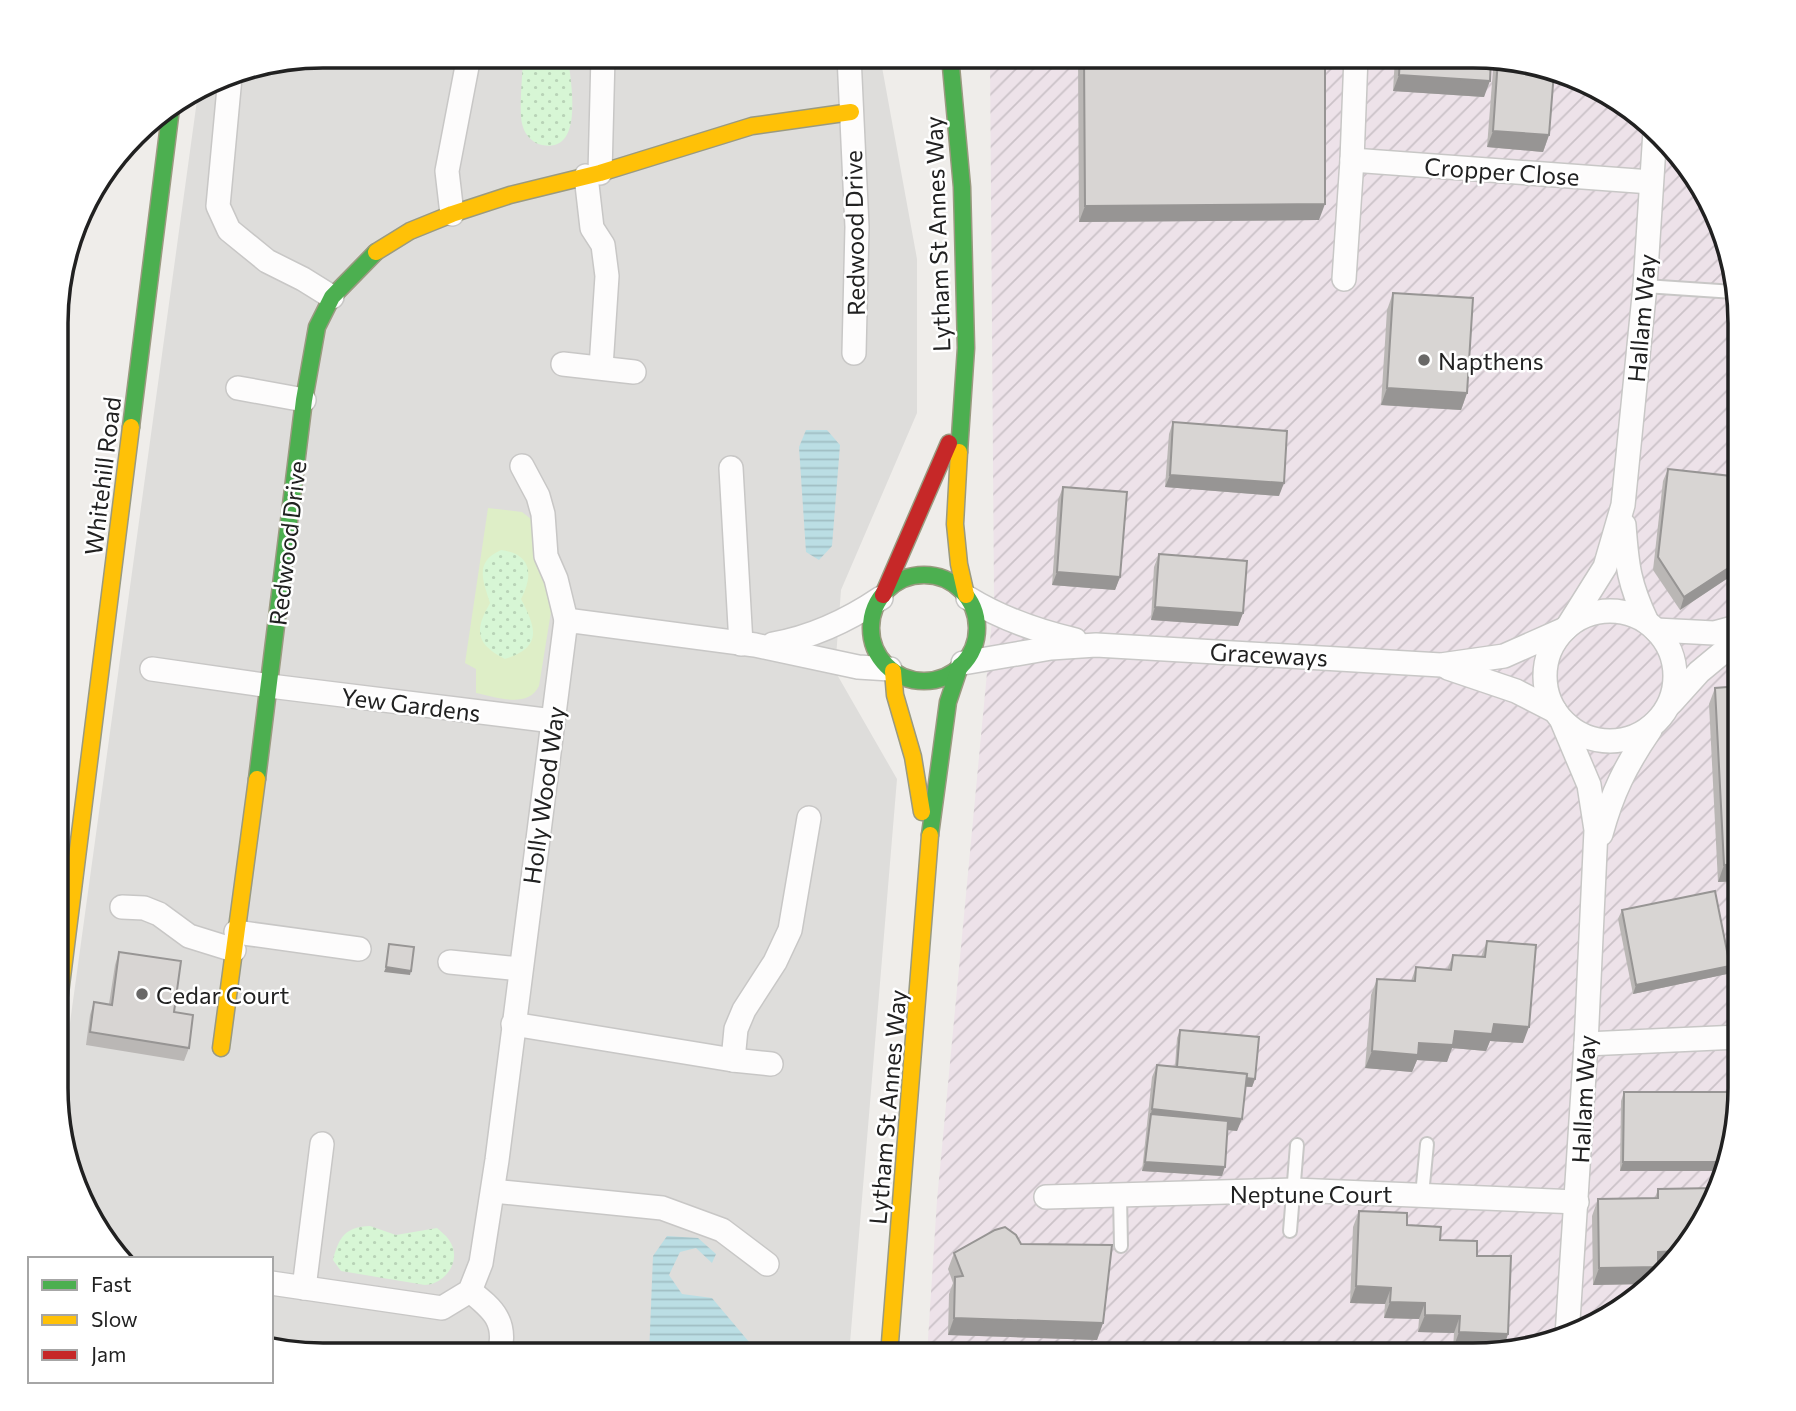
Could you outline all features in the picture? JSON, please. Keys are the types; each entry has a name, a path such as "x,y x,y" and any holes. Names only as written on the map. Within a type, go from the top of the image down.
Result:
{"street":[{"path":"452,214 447,171 467,68"},
{"path":"601,368 607,276 603,245 592,228 593,174 602,68"},
{"name":"Redwood Drive","path":"849,68 857,227 854,353"},
{"name":"Lytham St Annes Way","path":"951,68 962,187 966,348 955,524 959,564 967,597"},
{"path":"1344,279 1356,68"},
{"path":"229,87 218,206 229,230 267,261 332,297"},
{"name":"Redwood Drive","path":"270,686 304,400 317,327 332,297 375,253 410,232 452,214 510,195 593,174 752,126 851,112"},
{"name":"Whitehill Road","path":"68,930 171,119"},
{"name":"Hallam Way","path":"1651,626 1633,592 1629,576 1623,505 1645,286 1654,144"},
{"name":"Cropper Close","path":"1352,160 1651,182"},
{"path":"563,364 634,372"},
{"path":"239,388 304,400"},
{"name":"Lytham St Annes Way","path":"882,596 944,459 961,410"},
{"name":"Holly Wood Way","path":"470,1291 481,1263 492,1191 566,620 556,579 545,556 543,514 538,496 522,466"},
{"path":"731,468 748,645"},
{"name":"Hallam Way","path":"1567,628 1605,566 1623,505"},
{"path":"566,620 748,645 858,667 892,670 914,680 925,681 944,677 962,665 973,647 977,631 975,614 967,597 953,583 926,575 900,581 857,614 814,634 794,641 748,645"},
{"path":"882,596 873,616 872,638 878,653 892,670"},
{"name":"Graceways","path":"967,597 1026,627 1096,645"},
{"path":"1668,706 1674,693 1675,666 1671,652 1651,626 1632,615 1615,611 1583,617 1567,628 1554,643 1546,668 1547,695 1559,716 1575,732 1606,741 1630,738 1652,726 1699,672 1728,648"},
{"path":"1651,626 1714,632 1728,629"},
{"name":"Graceways","path":"962,665 1051,648 1096,645 1441,665 1504,656 1567,628"},
{"name":"Lytham St Annes Way","path":"890,1343 917,1022 927,862 948,702 962,665"},
{"name":"Graceways","path":"1441,665 1516,691 1559,716"},
{"name":"Yew Gardens","path":"152,669 553,721"},
{"name":"Lytham St Annes Way","path":"892,670 895,695 919,786 927,862"},
{"path":"220,1048 270,686"},
{"name":"Hallam Way","path":"1559,716 1589,785 1596,830 1586,1044 1568,1324"},
{"name":"Hallam Way","path":"1595,861 1615,788 1626,765 1652,726"},
{"path":"733,1060 736,1028 744,1010 775,962 790,930 809,818"},
{"path":"122,908 144,908 159,914 189,936 359,949"},
{"path":"450,962 520,969"},
{"path":"513,1024 771,1064"},
{"path":"1586,1044 1728,1038"},
{"path":"304,1288 322,1144"},
{"name":"Neptune Court","path":"1046,1197 1294,1190 1577,1202"},
{"path":"492,1191 662,1208 723,1230 767,1264"},
{"path":"273,1283 442,1308 470,1291 491,1307 498,1319 502,1343"}],"lane":[{"path":"1645,286 1726,291"},
{"path":"1422,1195 1427,1144"},
{"path":"1290,1231 1297,1145"},
{"path":"1119,1196 1121,1246"}],"shaded area":[{"path":"323,68 882,68 917,259 917,413 841,590 835,671 897,779 850,1343 323,1343 273,1338 273,1257 133,1257 111,1229 88,1185 73,1138 68,1088 68,1037 197,102 257,77 290,70"},
{"path":"990,68 1506,70 1555,82 1586,95 1628,121 1653,143 1675,168 1701,210 1719,257 1726,290 1728,1088 1723,1138 1708,1185 1685,1229 1653,1268 1628,1290 1586,1316 1539,1334 1506,1341 928,1343 937,1200 994,599"}],"green space":[{"path":"523,68 569,68 572,113 565,138 556,145 536,143 524,130 521,112"},
{"path":"488,508 522,512 531,519 554,593 539,686 534,693 520,699 502,699 476,693 476,669 465,663"},
{"path":"501,550 519,556 527,567 528,581 521,599 533,628 531,642 526,649 505,659 483,642 480,629 490,603 483,579 484,566 492,555"},
{"path":"370,1226 396,1235 437,1228 453,1247 450,1269 440,1280 425,1285 341,1271 333,1260 341,1239 355,1228"}],"water":[{"path":"806,430 827,430 840,445 832,546 819,560 806,552 799,447"},
{"path":"667,1236 698,1238 716,1254 712,1263 696,1248 680,1252 669,1275 682,1294 712,1298 750,1343 649,1343 653,1256"}],"building":[{"path":"1084,68 1325,68 1325,204 1085,206"},
{"path":"1399,68 1490,69 1490,81 1399,75"},
{"path":"1497,69 1553,81 1549,135 1493,131"},
{"name":"Napthens","path":"1393,293 1473,298 1467,393 1387,388"},
{"path":"1173,422 1287,431 1284,483 1170,475"},
{"path":"1668,469 1728,476 1728,568 1684,597 1658,557"},
{"path":"1063,487 1127,492 1120,577 1057,572"},
{"path":"1159,554 1247,561 1243,613 1155,607"},
{"path":"1728,687 1728,865 1724,865 1715,688"},
{"path":"1715,891 1728,966 1636,985 1622,910"},
{"path":"1487,941 1536,945 1529,1027 1494,1024 1492,1034 1455,1031 1453,1045 1419,1043 1418,1055 1372,1051 1377,979 1415,981 1416,967 1451,970 1453,955 1485,957"},
{"path":"389,944 414,947 411,971 386,967"},
{"name":"Cedar Court","path":"119,952 181,961 174,1012 193,1015 189,1048 90,1032 94,1002 112,1005"},
{"path":"1180,1030 1259,1037 1255,1079 1246,1078 1247,1074 1177,1067"},
{"path":"1157,1065 1247,1074 1242,1119 1152,1109"},
{"path":"1624,1092 1728,1092 1726,1121 1716,1162 1623,1162"},
{"path":"1151,1114 1228,1121 1225,1167 1145,1162"},
{"path":"1707,1188 1694,1215 1675,1243 1668,1252 1658,1252 1658,1263 1654,1267 1599,1268 1598,1199 1658,1198 1658,1189"},
{"path":"1359,1211 1407,1213 1407,1225 1441,1227 1440,1240 1477,1241 1477,1256 1511,1256 1508,1334 1459,1332 1460,1316 1425,1315 1425,1303 1390,1302 1391,1288 1356,1286"},
{"path":"1005,1227 1016,1235 1021,1244 1112,1245 1103,1323 954,1318 955,1277 963,1276 954,1253"}],"traffic: fast":[{"path":"951,68 962,187 966,348 959,452"},
{"path":"131,427 170,120"},
{"path":"257,779 304,400 317,327 332,297 376,252"},
{"path":"924,575 944,579 961,591 973,608 977,628 973,648 961,665 944,677 924,681 904,677 887,665 875,648 871,628 875,608 887,591 904,579 924,575"},
{"path":"930,835 948,702 960,666"}],"traffic: slow":[{"path":"376,252 410,231 510,195 600,173 752,126 851,112"},
{"path":"68,929 131,427"},
{"path":"959,452 955,524 959,564 966,595"},
{"path":"893,671 895,695 913,757 922,812"},
{"path":"221,1048 257,779"},
{"path":"890,1343 930,835"}],"traffic: jam":[{"path":"883,595 949,443"}],"place":[{"name":"Napthens","path":"1424,360"},
{"name":"Cedar Court","path":"142,994"}]}
